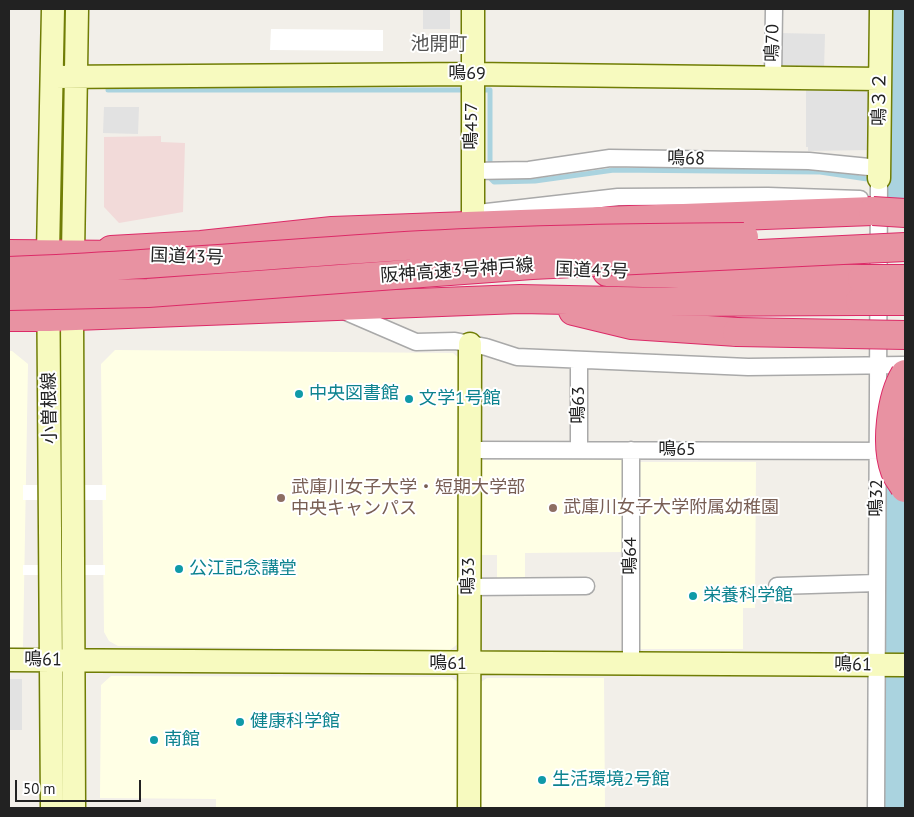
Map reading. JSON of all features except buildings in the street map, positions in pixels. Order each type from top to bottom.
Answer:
[{"type":"highway","points":[[60,252],[201,245],[332,231],[873,211],[905,213]]},
{"type":"highway","name":"阪神高速3号神戸線","points":[[9,271],[134,266],[423,245],[541,240],[905,237]]},
{"type":"highway","name":"阪神高速3号神戸線","points":[[9,296],[148,293],[532,265],[905,247]]},
{"type":"highway","name":"国道43号","points":[[9,254],[60,252],[601,272],[905,301]]},
{"type":"highway","points":[[601,272],[905,264]]},
{"type":"highway","name":"国道43号","points":[[9,316],[61,316],[520,299],[665,302],[763,311],[861,298],[905,279]]},
{"type":"highway","points":[[861,298],[905,316]]},
{"type":"highway","points":[[520,299],[631,325],[737,332],[905,335]]},
{"type":"highway","points":[[890,368],[891,442],[894,470],[905,488]]},
{"type":"street","name":"小曽根線","points":[[53,9],[53,77],[61,316],[75,661],[74,808]]},
{"type":"street","name":"小曽根線","points":[[60,252],[76,76],[77,9]]},
{"type":"street","name":"鳴457","points":[[472,9],[472,85],[483,171],[473,214]]},
{"type":"street","name":"鳴70","points":[[773,77],[774,9]]},
{"type":"street","name":"鳴３２","points":[[879,184],[881,9]]},
{"type":"street","name":"鳴69","points":[[53,77],[472,85],[773,77],[880,79]]},
{"type":"street","name":"鳴68","points":[[483,171],[529,170],[610,158],[809,161],[879,184]]},
{"type":"street","points":[[60,252],[312,223],[420,219],[618,197],[768,196],[879,184]]},
{"type":"street","name":"鳴32","points":[[876,808],[890,665],[877,583],[881,451],[890,368],[879,184]]},
{"type":"street","points":[[334,306],[416,342],[455,341],[517,357],[748,367],[890,368],[905,365]]},
{"type":"street","name":"小曽根線","points":[[52,808],[51,660],[61,316]]},
{"type":"street","name":"鳴33","points":[[469,808],[468,450],[470,344]]},
{"type":"street","name":"鳴63","points":[[579,360],[579,450]]},
{"type":"street","name":"鳴65","points":[[468,450],[905,451]]},
{"type":"street","name":"鳴64","points":[[631,450],[631,662]]},
{"type":"street","points":[[776,586],[877,583]]},
{"type":"street","points":[[469,587],[586,586]]},
{"type":"street","name":"鳴61","points":[[9,660],[469,664],[631,662],[890,665]]},
{"type":"shaded area","points":[[423,9],[450,9],[450,29],[423,29]]},
{"type":"shaded area","points":[[900,9],[905,9],[905,193],[899,174]]},
{"type":"shaded area","points":[[779,33],[825,34],[824,69],[779,67]]},
{"type":"shaded area","points":[[806,88],[865,88],[872,94],[871,150],[808,151],[808,147],[806,147]]},
{"type":"shaded area","points":[[104,107],[139,107],[138,134],[103,133]]},
{"type":"shaded area","points":[[161,136],[161,142],[185,143],[183,212],[119,223],[104,207],[104,137]]},
{"type":"shaded area","name":"武庫川女子大学・短期大学部 中央キャンパス","points":[[115,350],[453,353],[460,359],[459,643],[450,650],[118,646],[109,641],[104,632],[101,364]]},
{"type":"shaded area","points":[[9,351],[12,351],[28,364],[23,647],[9,647]]},
{"type":"shaded area","name":"武庫川女子大学附属幼稚園","points":[[621,459],[626,464],[624,552],[525,553],[525,581],[497,581],[497,555],[480,555],[480,460]]},
{"type":"shaded area","points":[[637,462],[756,462],[755,608],[743,608],[743,649],[636,649]]},
{"type":"shaded area","points":[[111,676],[451,677],[459,683],[460,808],[216,808],[216,799],[100,798],[101,685]]},
{"type":"shaded area","points":[[487,678],[604,678],[605,808],[477,808],[478,684]]},
{"type":"shaded area","points":[[9,679],[22,679],[22,730],[10,730]]},
{"type":"pier","points":[[271,29],[383,30],[383,51],[270,50]]},
{"type":"pier","points":[[23,485],[106,485],[106,500],[23,500]]},
{"type":"pier","points":[[23,565],[105,565],[105,575],[23,575]]},
{"type":"waterway","points":[[896,9],[896,190]]},
{"type":"waterway","points":[[108,90],[467,90]]},
{"type":"waterway","points":[[478,90],[490,90],[490,178],[494,182],[535,181],[614,170],[820,172],[874,180]]},
{"type":"waterway","points":[[882,182],[895,184]]},
{"type":"waterway","points":[[897,808],[899,486]]},
{"type":"place","name":"中央図書館","points":[[299,394]]},
{"type":"place","name":"文学1号館","points":[[409,399]]},
{"type":"place","name":"武庫川女子大学・短期大学部 中央キャンパス","points":[[281,498]]},
{"type":"place","name":"武庫川女子大学附属幼稚園","points":[[553,508]]},
{"type":"place","name":"公江記念講堂","points":[[179,569]]},
{"type":"place","name":"栄養科学館","points":[[693,596]]},
{"type":"place","name":"健康科学館","points":[[240,722]]},
{"type":"place","name":"南館","points":[[154,740]]},
{"type":"place","name":"生活環境2号館","points":[[542,780]]},
{"type":"district","name":"池開町","points":[[439,45]]}]
